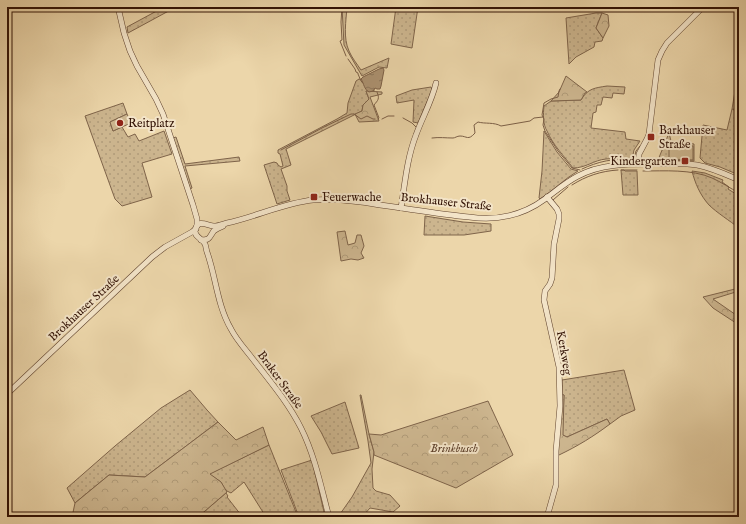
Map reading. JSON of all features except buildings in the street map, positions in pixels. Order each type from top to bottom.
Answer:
[{"type":"street","points":[[118,7],[130,51],[162,110],[197,219],[196,234],[200,239],[207,240],[211,236],[212,230],[201,220],[193,205]]},
{"type":"street","points":[[638,164],[639,154],[648,139],[649,134],[658,60],[667,43],[702,7]]},
{"type":"street","points":[[401,208],[411,152],[436,83]]},
{"type":"street","name":"Brokhauser Straße","points":[[211,236],[215,230],[234,222],[288,205],[316,200],[347,200],[469,218],[494,218],[517,214],[532,207],[568,182],[587,171],[612,165],[696,165],[717,170],[739,180]]},
{"type":"street","name":"Kerkweg","points":[[547,517],[556,485],[556,451],[560,406],[559,367],[544,300],[545,291],[551,283],[552,278],[554,244],[560,216],[557,209],[548,197]]},
{"type":"street","name":"Brokhauser Straße","points":[[207,224],[214,226],[234,222]]},
{"type":"street","points":[[196,228],[202,223],[207,224]]},
{"type":"street","name":"Brokhauser Straße","points":[[7,394],[152,257],[196,228]]},
{"type":"street","name":"Braker Straße","points":[[211,236],[208,242],[210,259],[219,298],[225,316],[231,329],[286,403],[297,422],[314,463],[329,517]]},
{"type":"street","name":"Brokhauser Straße","points":[[178,240],[192,237],[200,239]]},
{"type":"street","name":"Braker Straße","points":[[200,239],[204,243],[210,259]]},
{"type":"green space","points":[[164,7],[176,7],[128,33],[127,27]]},
{"type":"green space","points":[[342,7],[347,7],[345,29],[347,46],[361,70],[389,58],[387,68],[379,67],[362,76],[344,45]]},
{"type":"green space","points":[[396,7],[418,7],[412,48],[391,44]]},
{"type":"green space","points":[[602,13],[596,28],[603,38],[602,41],[595,42],[594,47],[576,57],[569,64],[566,18]]},
{"type":"green space","points":[[602,13],[608,15],[609,26],[603,38],[596,28]]},
{"type":"green space","points":[[737,50],[739,50],[739,110],[732,109],[736,85]]},
{"type":"green space","points":[[566,76],[587,92],[581,100],[551,101],[559,92]]},
{"type":"green space","points":[[359,79],[364,80],[374,87],[374,91],[366,91],[369,99],[363,105],[362,111],[286,149],[291,165],[281,169],[290,200],[277,204],[264,165],[274,162],[281,167],[283,166],[278,150],[347,113],[348,103],[356,81]]},
{"type":"green space","points":[[607,86],[625,87],[624,94],[613,93],[612,98],[603,97],[601,105],[597,105],[596,112],[593,113],[591,128],[625,132],[626,139],[640,141],[634,150],[632,159],[606,159],[582,167],[573,168],[549,136],[545,126],[543,112],[544,106],[551,101],[581,100],[589,91],[595,88]]},
{"type":"green space","points":[[431,87],[432,90],[418,123],[413,122],[414,100],[397,103],[396,96],[412,90]]},
{"type":"green space","points":[[366,91],[382,92],[382,94],[370,97],[379,121],[359,122],[355,114],[362,111],[363,105],[369,99]]},
{"type":"green space","points":[[123,103],[127,114],[110,122],[113,131],[122,127],[128,137],[135,134],[139,141],[164,131],[172,154],[142,163],[152,197],[122,206],[115,199],[85,116]]},
{"type":"green space","points":[[732,109],[739,109],[739,175],[720,167],[705,163],[700,158],[703,125],[727,130]]},
{"type":"green space","name":"Reitplatz","points":[[127,114],[131,123],[113,131],[110,122]]},
{"type":"green space","points":[[544,131],[557,152],[571,169],[578,171],[540,199],[539,198]]},
{"type":"green space","points":[[669,133],[671,141],[694,144],[694,161],[658,160]]},
{"type":"green space","points":[[176,137],[185,164],[239,157],[240,161],[185,166],[192,188],[190,189],[173,138]]},
{"type":"green space","points":[[669,145],[693,146],[693,160],[669,159]]},
{"type":"green space","points":[[621,170],[637,171],[638,195],[623,195]]},
{"type":"green space","points":[[692,171],[705,173],[723,180],[722,182],[729,187],[728,189],[739,196],[739,228],[709,205],[698,189]]},
{"type":"green space","points":[[425,216],[463,222],[491,224],[491,231],[464,235],[424,235]]},
{"type":"green space","points":[[345,231],[348,245],[355,243],[357,235],[361,235],[364,246],[361,253],[364,258],[358,260],[351,259],[341,261],[337,232]]},
{"type":"green space","points":[[739,288],[739,291],[713,299],[739,317],[739,325],[713,308],[703,297]]},
{"type":"green space","points":[[624,370],[635,410],[621,416],[610,424],[607,419],[567,437],[562,435],[564,395],[562,395],[562,380]]},
{"type":"green space","points":[[190,390],[218,422],[145,477],[109,475],[75,503],[67,488],[161,408]]},
{"type":"green space","points":[[559,394],[564,395],[563,435],[567,437],[607,419],[610,424],[592,437],[557,455]]},
{"type":"green space","points":[[360,395],[374,452],[372,469],[373,488],[376,491],[390,495],[400,506],[393,512],[370,508],[362,517],[338,517],[352,497],[371,463]]},
{"type":"green space","name":"Brinkbusch","points":[[488,401],[513,455],[456,488],[374,455],[369,434],[381,435]]},
{"type":"green space","points":[[345,402],[359,448],[332,454],[311,416]]},
{"type":"green space","points":[[218,422],[236,440],[263,427],[269,445],[210,474],[221,482],[227,492],[198,517],[72,517],[75,503],[109,475],[145,477]]},
{"type":"green space","points":[[269,445],[298,517],[266,517],[244,482],[231,493],[225,490],[221,482],[209,474]]},
{"type":"green space","points":[[312,460],[324,512],[310,517],[299,517],[281,470]]},
{"type":"green space","points":[[226,493],[228,496],[227,497],[241,515],[239,517],[198,517]]},
{"type":"water","points":[[383,68],[384,70],[380,89],[375,88],[373,91],[367,91],[361,79]]},
{"type":"waterway","points":[[342,7],[342,40],[340,41],[346,56]]},
{"type":"waterway","points":[[348,59],[363,83]]},
{"type":"waterway","points":[[560,89],[558,97],[544,103],[542,115],[544,119],[543,125],[545,131],[558,151],[572,168],[580,170]]},
{"type":"waterway","points":[[377,92],[378,99],[374,105],[379,118],[378,119]]},
{"type":"waterway","points":[[281,150],[351,114],[354,114],[361,119],[367,116],[375,119]]},
{"type":"waterway","points":[[382,119],[388,116],[394,116]]},
{"type":"waterway","points":[[432,138],[453,138],[460,136],[469,137],[475,133],[474,125],[478,122],[501,126],[543,117]]},
{"type":"waterway","points":[[403,118],[416,127]]},
{"type":"waterway","points":[[582,169],[606,161],[632,161],[640,146]]},
{"type":"waterway","points":[[572,185],[594,174],[618,170]]},
{"type":"waterway","points":[[621,170],[637,170]]},
{"type":"waterway","points":[[643,171],[678,171],[696,173],[712,178],[739,193]]},
{"type":"waterway","points":[[553,200],[568,187]]},
{"type":"place","name":"Reitplatz","points":[[120,123]]},
{"type":"place","name":"Barkhauser Straße","points":[[651,137]]},
{"type":"place","name":"Kindergarten","points":[[685,161]]},
{"type":"place","name":"Feuerwache","points":[[314,197]]}]
